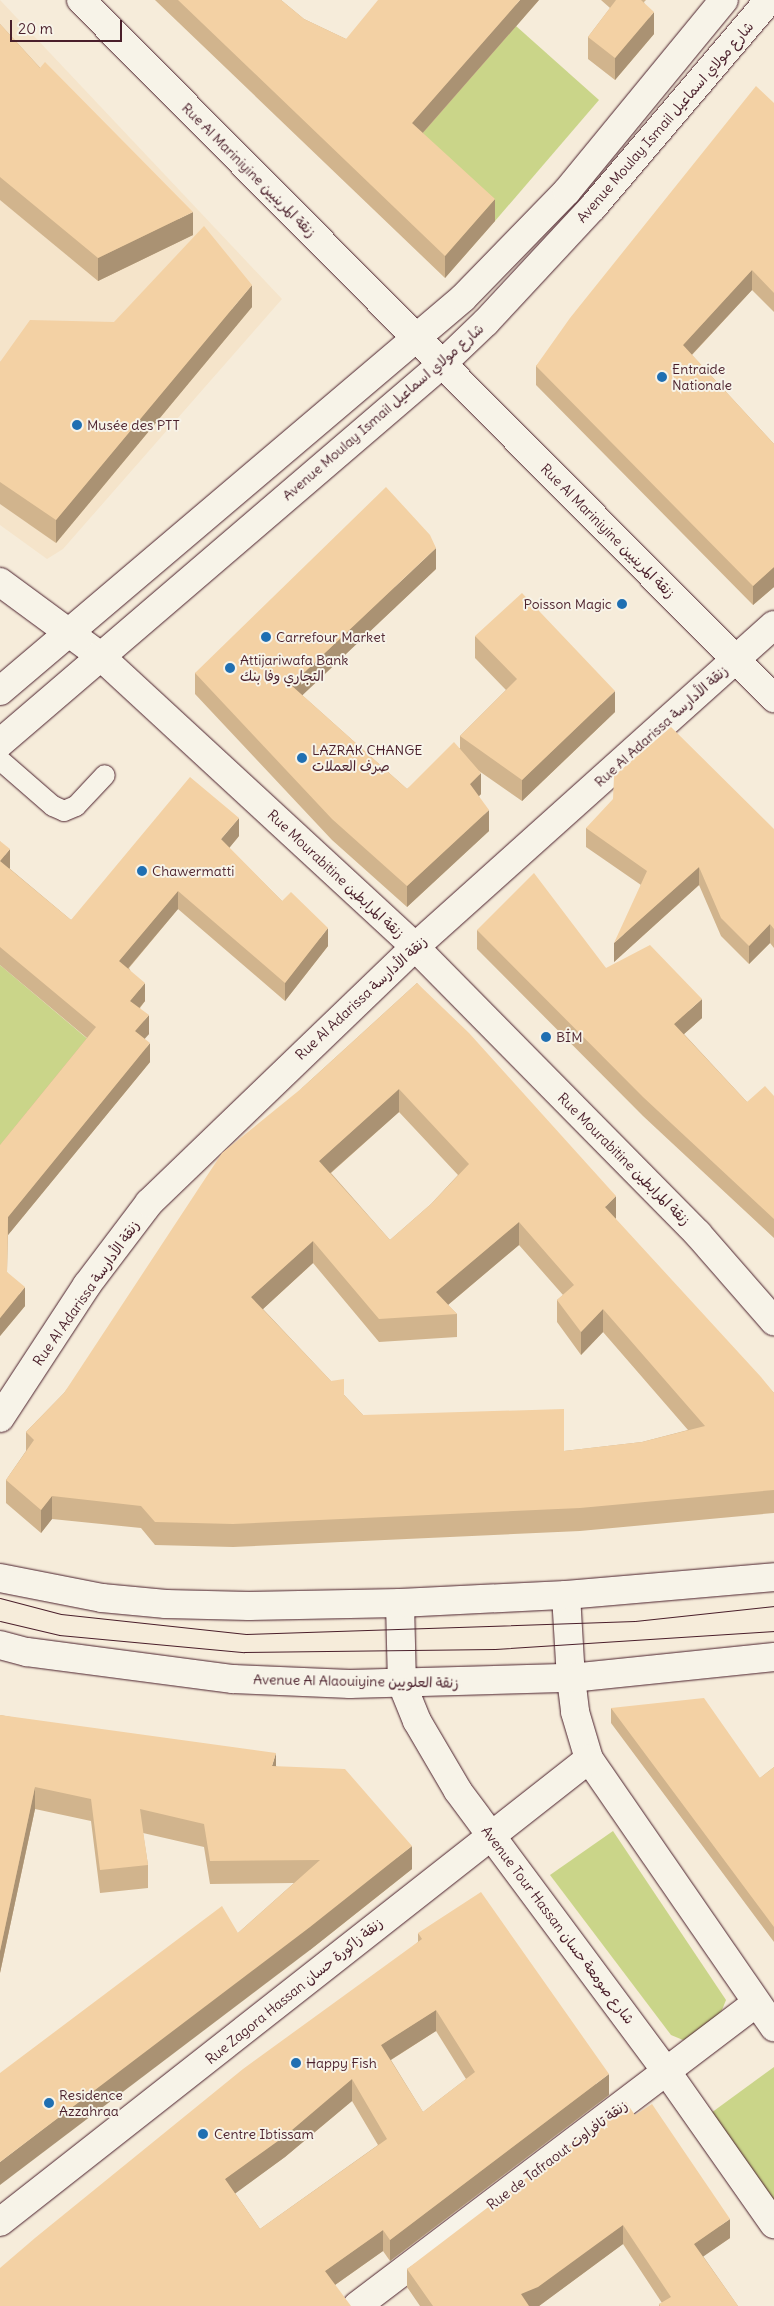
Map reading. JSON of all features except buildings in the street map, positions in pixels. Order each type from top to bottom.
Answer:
[{"type":"street","name":"Rue Al Mariniyine زنقة المرينيين","points":[[81,0],[441,365],[774,698]]},
{"type":"street","points":[[0,692],[69,631],[417,340],[498,264],[567,191],[724,0]]},
{"type":"street","name":"Avenue Moulay Ismail شارع مولاي اسماعيل","points":[[0,743],[99,655],[441,365],[593,207],[769,0]]},
{"type":"street","name":"Rue Mourabitine زنقة المرابطين","points":[[0,582],[69,631],[99,655],[415,947],[698,1234],[774,1321]]},
{"type":"street","name":"Rue Al Adarissa زنقة الأدارسة","points":[[0,1418],[88,1285],[149,1203],[415,947],[774,625]]},
{"type":"street","points":[[0,1578],[102,1598],[166,1604],[400,1603],[566,1594],[774,1577]]},
{"type":"street","points":[[566,1594],[571,1678],[576,1712],[588,1759],[774,2027]]},
{"type":"street","name":"Avenue Tour Hassan شارع صومعة حسان","points":[[400,1603],[402,1684],[418,1721],[458,1790],[666,2072],[774,2224]]},
{"type":"street","name":"Avenue Al Alaouiyine زنقة العلويين","points":[[0,1645],[26,1652],[233,1680],[402,1684],[571,1678],[774,1657]]},
{"type":"street","name":"Rue Zagora Hassan زنقة زاكورة حسان","points":[[0,2222],[59,2179],[491,1834],[588,1759]]},
{"type":"street","name":"Rue de Tafraout زنقة تافراوت","points":[[369,2303],[756,2003]]},
{"type":"lane","points":[[0,760],[53,806],[64,811],[76,806],[105,775]]},
{"type":"shaded area","points":[[0,0],[282,299],[63,549],[47,559],[0,525]]},
{"type":"green space","points":[[516,26],[599,100],[495,221],[412,145]]},
{"type":"green space","points":[[0,965],[96,1046],[0,1164]]},
{"type":"green space","points":[[613,1831],[726,2000],[722,2010],[708,2027],[683,2040],[671,2035],[550,1875]]},
{"type":"green space","points":[[774,2067],[774,2200],[711,2113]]},
{"type":"tram line","points":[[0,1598],[61,1614],[246,1634],[635,1621],[774,1606]]},
{"type":"tram line","points":[[0,1621],[59,1635],[244,1652],[495,1649],[774,1631]]},
{"type":"place","name":"Entraide Nationale","points":[[662,377]]},
{"type":"place","name":"Musée des PTT","points":[[77,425]]},
{"type":"place","name":"Poisson Magic","points":[[622,604]]},
{"type":"place","name":"Carrefour Market","points":[[266,637]]},
{"type":"place","name":"Attijariwafa Bank التجاري وفا بنك","points":[[230,668]]},
{"type":"place","name":"LAZRAK CHANGE صرف العملات","points":[[302,758]]},
{"type":"place","name":"Chawermatti","points":[[142,871]]},
{"type":"place","name":"BİM","points":[[546,1037]]},
{"type":"place","name":"Happy Fish","points":[[296,2063]]},
{"type":"place","name":"Residence Azzahraa","points":[[49,2103]]},
{"type":"place","name":"Centre Ibtissam","points":[[203,2134]]}]
